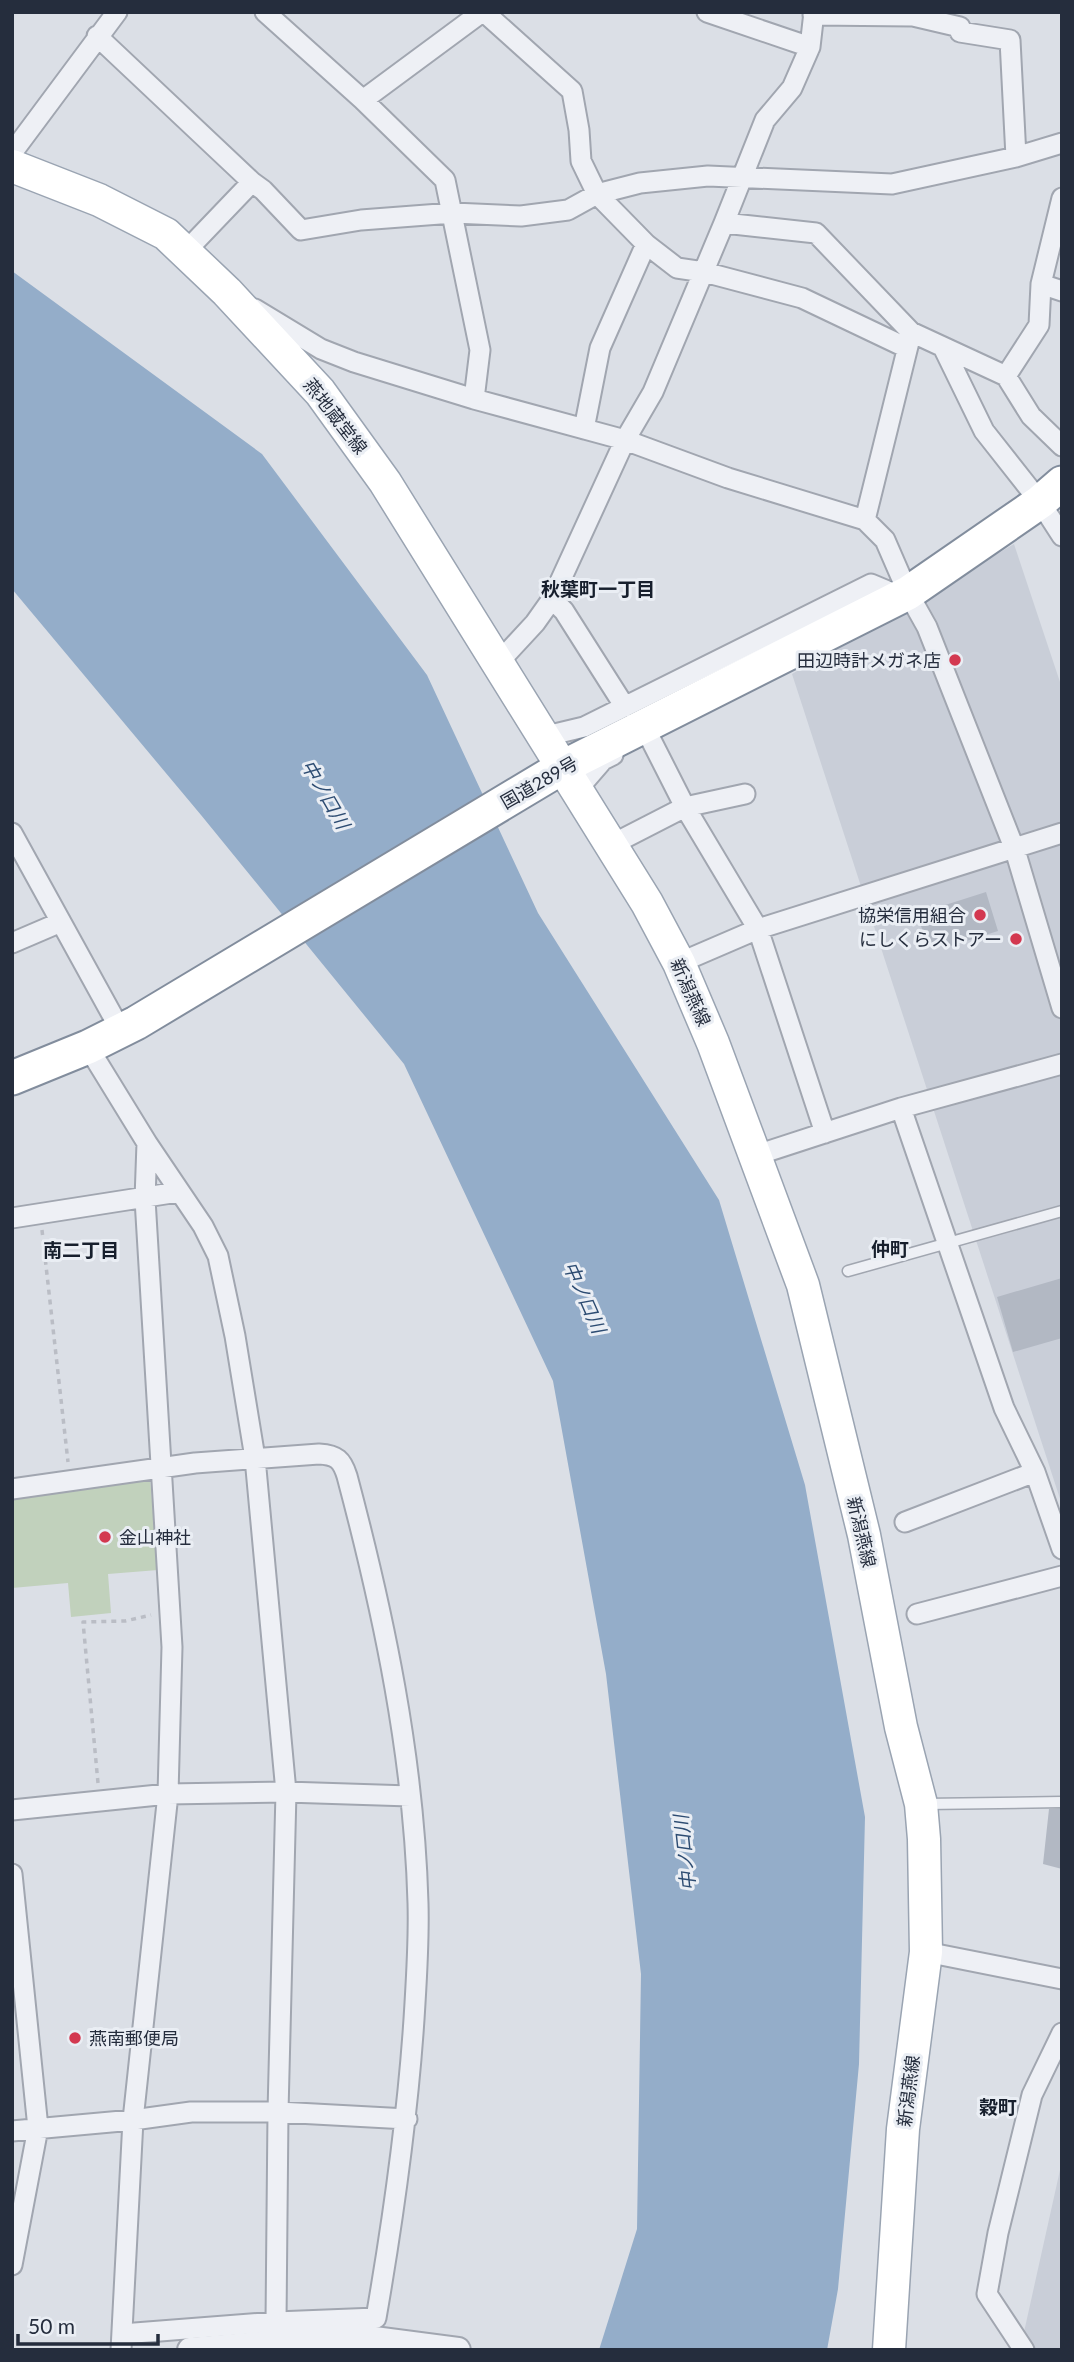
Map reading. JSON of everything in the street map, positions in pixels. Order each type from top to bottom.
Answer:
[{"type":"highway","name":"国道289号","points":[[12,1078],[129,1027],[558,780],[905,595],[1051,493]]},
{"type":"main road","name":"燕地蔵堂線","points":[[12,166],[100,200],[166,234],[228,292],[320,392],[386,482],[498,663],[542,737],[558,780]]},
{"type":"main road","name":"新潟燕線","points":[[558,780],[611,845],[647,903],[679,963],[757,1155],[803,1285],[864,1535],[901,1727],[921,1804],[925,1839],[926,1952],[903,2129],[889,2350]]},
{"type":"street","points":[[12,153],[117,12]]},
{"type":"street","points":[[363,100],[483,12],[572,92],[581,161],[597,194],[646,244],[677,268],[704,272],[802,298],[909,340],[943,347],[1006,376],[1031,416],[1062,446]]},
{"type":"street","points":[[707,12],[810,47]]},
{"type":"street","points":[[498,663],[536,623],[552,599],[625,440],[653,392],[765,120],[792,88],[810,47],[814,14],[962,20],[960,32],[1010,40],[1016,157]]},
{"type":"street","points":[[275,16],[445,180],[480,350],[474,399]]},
{"type":"street","points":[[97,36],[252,183],[263,190],[301,230],[361,220],[453,213],[521,216],[568,210],[597,194],[639,183],[708,176],[892,184],[1016,157],[1062,143]]},
{"type":"street","points":[[185,252],[252,183]]},
{"type":"street","points":[[1006,376],[1039,325],[1041,284],[1062,198]]},
{"type":"street","points":[[724,223],[816,233],[909,340]]},
{"type":"street","points":[[584,429],[600,348],[646,244]]},
{"type":"street","points":[[1041,284],[1062,291]]},
{"type":"street","points":[[228,292],[321,349],[474,399],[625,440],[728,478],[865,520],[885,540],[905,595],[927,627],[1015,850],[1062,1008]]},
{"type":"street","points":[[865,520],[909,340]]},
{"type":"street","points":[[943,347],[984,432],[1051,493],[1062,536]]},
{"type":"street","points":[[542,737],[584,727],[871,584],[905,595]]},
{"type":"street","points":[[558,780],[603,760],[886,617],[905,595]]},
{"type":"street","points":[[552,599],[564,611],[625,707]]},
{"type":"street","points":[[649,736],[685,807],[758,929],[825,1133]]},
{"type":"street","points":[[611,845],[685,807],[745,794]]},
{"type":"street","points":[[12,833],[20,868],[61,922],[129,1027]]},
{"type":"street","points":[[679,963],[758,929],[1062,833]]},
{"type":"street","points":[[12,943],[61,922]]},
{"type":"street","points":[[88,1047],[178,1192],[207,1233],[218,1256],[225,1279],[244,1384],[254,1458],[286,1792],[276,2322]]},
{"type":"street","points":[[757,1155],[901,1108],[1062,1064]]},
{"type":"street","points":[[901,1108],[1004,1408],[1035,1472],[1062,1549]]},
{"type":"street","points":[[12,1489],[162,1467],[254,1458],[330,1454],[343,1463],[377,1593],[410,1796],[418,1905],[414,2024],[407,2119],[376,2318],[276,2322],[121,2342],[133,2120],[168,1794],[172,1647],[162,1467],[145,1199],[147,1143]]},
{"type":"street","points":[[12,1218],[178,1192]]},
{"type":"street","points":[[905,1522],[1035,1472]]},
{"type":"street","points":[[917,1614],[1062,1576]]},
{"type":"street","points":[[12,1810],[168,1794],[286,1792],[410,1796]]},
{"type":"street","points":[[12,1874],[38,2128],[12,2265]]},
{"type":"street","points":[[926,1952],[1062,1979]]},
{"type":"street","points":[[1024,2350],[987,2294],[998,2233],[1032,2095],[1062,2033]]},
{"type":"street","points":[[12,2131],[191,2112],[278,2112],[407,2119]]},
{"type":"street","points":[[190,2350],[351,2336],[457,2350]]},
{"type":"lane","points":[[848,1271],[1062,1212]]},
{"type":"lane","points":[[921,1804],[1062,1802]]},
{"type":"path","points":[[40,1214],[71,1482]]},
{"type":"path","points":[[99,1801],[83,1622],[125,1621],[170,1610]]},
{"type":"shaded area","points":[[1014,544],[1062,688],[1062,1505],[792,674]]},
{"type":"shaded area","points":[[1062,2161],[1062,2350],[1020,2350]]},
{"type":"green space","points":[[150,1478],[158,1570],[108,1574],[111,1613],[71,1617],[68,1583],[12,1588],[12,1494]]},
{"type":"water","name":"中ノ口川","points":[[12,271],[262,454],[427,675],[538,913],[719,1200],[805,1485],[865,1817],[859,2064],[838,2289],[827,2350],[599,2350],[637,2229],[641,1974],[606,1674],[553,1381],[404,1064],[12,589]]},
{"type":"building","points":[[986,892],[998,931],[944,948],[941,940],[927,944],[917,914]]},
{"type":"building","points":[[1062,1278],[1062,1338],[1013,1352],[997,1297]]},
{"type":"building","points":[[1062,1808],[1062,1869],[1043,1864],[1049,1809]]},
{"type":"place","name":"田辺時計メガネ店","points":[[955,660]]},
{"type":"place","name":"協栄信用組合","points":[[980,915]]},
{"type":"place","name":"にしくらストアー","points":[[1016,939]]},
{"type":"place","name":"金山神社","points":[[105,1537]]},
{"type":"place","name":"燕南郵便局","points":[[75,2038]]},
{"type":"district","name":"秋葉町一丁目","points":[[598,588]]},
{"type":"district","name":"仲町","points":[[890,1248]]},
{"type":"district","name":"南二丁目","points":[[81,1249]]},
{"type":"district","name":"穀町","points":[[998,2106]]}]
